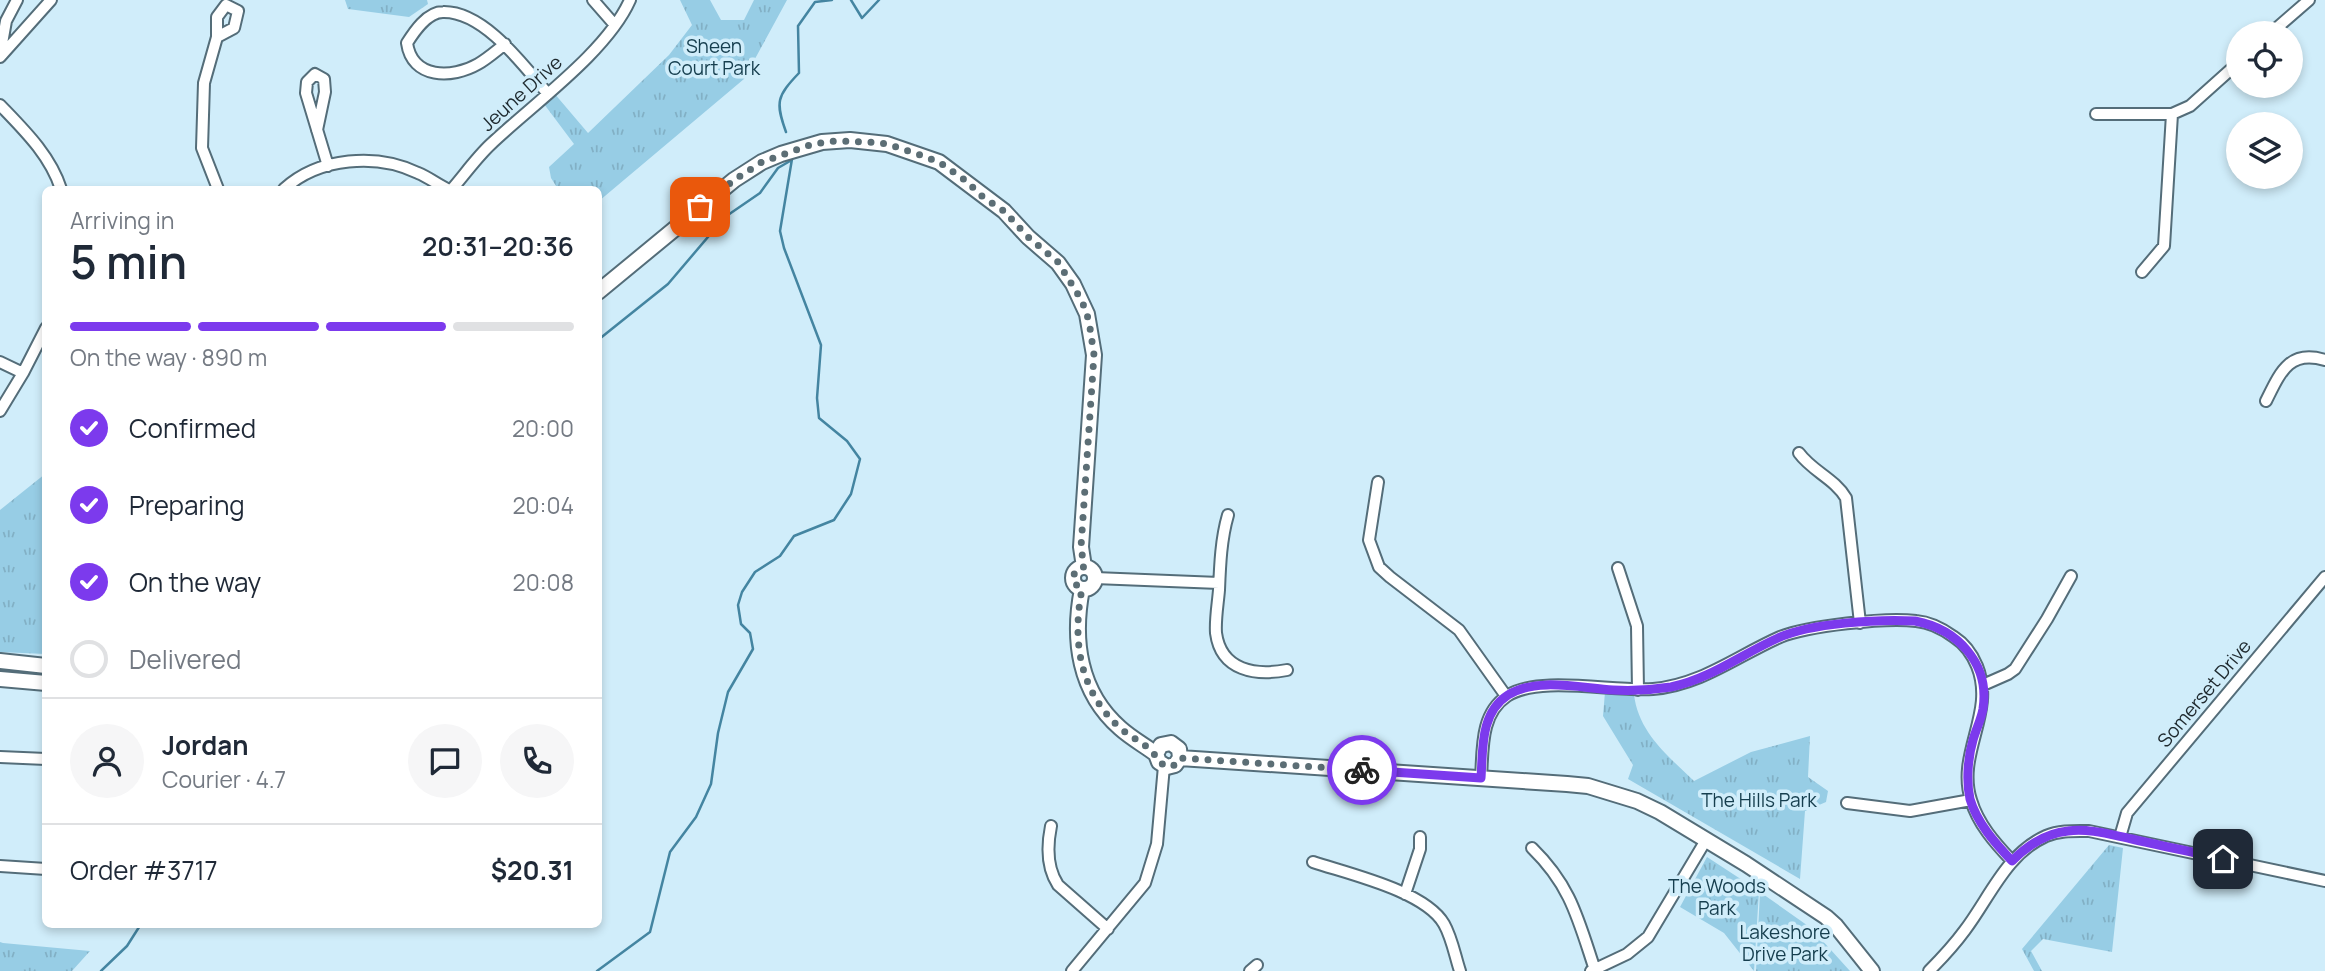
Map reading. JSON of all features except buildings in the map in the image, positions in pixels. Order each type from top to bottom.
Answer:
[{"type":"street","points":[[0,56],[6,21],[17,0]]},
{"type":"street","points":[[0,56],[51,0]]},
{"type":"street","points":[[593,0],[614,24]]},
{"type":"street","name":"Jeune Drive","points":[[452,186],[489,146],[598,46],[630,0]]},
{"type":"street","points":[[2285,21],[2309,0]]},
{"type":"street","points":[[505,44],[477,65],[453,74],[424,71],[409,57],[407,43],[416,29],[433,15],[443,12],[463,17],[493,33],[505,44],[548,94]]},
{"type":"street","points":[[217,37],[204,83],[202,148],[217,186]]},
{"type":"street","points":[[2096,114],[2172,114],[2190,106],[2226,74]]},
{"type":"street","points":[[0,105],[47,158],[60,186]]},
{"type":"street","points":[[0,114],[14,121]]},
{"type":"street","points":[[2142,272],[2164,246],[2172,114]]},
{"type":"street","points":[[317,130],[328,166]]},
{"type":"street","points":[[602,289],[720,190],[748,170],[781,153],[822,142],[850,140],[887,144],[939,162],[1004,211],[1028,237],[1058,262],[1073,284],[1087,314],[1094,355],[1081,547],[1084,567]]},
{"type":"street","points":[[288,186],[306,173],[328,166],[368,160],[395,164],[418,172],[444,186]]},
{"type":"street","points":[[0,411],[42,336]]},
{"type":"street","points":[[2266,401],[2276,380],[2290,361],[2309,355],[2325,360]]},
{"type":"street","points":[[0,362],[23,373]]},
{"type":"street","points":[[1799,453],[1811,468],[1838,486],[1846,498],[1860,623]]},
{"type":"street","points":[[1378,482],[1369,540],[1379,567],[1459,630],[1506,696]]},
{"type":"street","points":[[1228,515],[1224,530],[1216,633],[1225,655],[1234,665],[1257,673],[1287,670]]},
{"type":"street","points":[[1082,589],[1074,583],[1073,576],[1078,568],[1091,569],[1095,578]]},
{"type":"street","points":[[1618,568],[1637,626],[1638,690]]},
{"type":"street","points":[[1983,685],[2015,668],[2071,576]]},
{"type":"street","name":"Somerset Drive","points":[[2120,837],[2127,813],[2325,577]]},
{"type":"street","points":[[1095,578],[1219,583]]},
{"type":"street","points":[[1082,589],[1089,587],[1095,578]]},
{"type":"street","points":[[1082,589],[1078,608],[1077,649],[1090,690],[1121,729],[1160,760],[1172,766],[1180,758],[1567,783],[1608,792],[1660,812],[1819,912],[1836,926],[1872,971]]},
{"type":"street","points":[[1481,778],[1486,724],[1494,708],[1506,696],[1535,685],[1638,690],[1673,686],[1700,678],[1791,633],[1860,623],[1915,621],[1939,628],[1960,641],[1970,652],[1983,685],[1982,710],[1970,750],[1971,800],[1983,827],[2012,861]]},
{"type":"street","points":[[0,661],[42,666]]},
{"type":"street","points":[[0,678],[42,683]]},
{"type":"street","points":[[1075,970],[1146,883],[1157,844],[1161,745],[1171,743],[1179,749],[1180,758]]},
{"type":"street","points":[[0,757],[42,759]]},
{"type":"street","points":[[1847,803],[1910,811],[1971,800]]},
{"type":"street","points":[[1051,826],[1048,842],[1053,877],[1058,885],[1108,929]]},
{"type":"street","points":[[1929,971],[1966,929],[2012,861],[2048,835],[2090,831],[2325,881]]},
{"type":"street","points":[[1405,894],[1420,849],[1420,837]]},
{"type":"street","points":[[1532,848],[1547,863],[1572,899],[1593,970],[1627,954],[1648,937],[1706,840]]},
{"type":"street","points":[[1313,862],[1405,894],[1433,909],[1445,925],[1460,971]]},
{"type":"street","points":[[0,866],[42,869]]},
{"type":"green space","points":[[345,0],[427,0],[428,4],[409,17],[348,9]]},
{"type":"green space","name":"Sheen Court Park","points":[[680,0],[710,0],[721,20],[744,20],[754,0],[787,0],[744,79],[602,198],[602,186],[556,186],[549,167],[574,144],[544,104],[554,93],[588,133],[669,55],[692,25]]},
{"type":"green space","points":[[42,476],[42,654],[0,652],[0,510]]},
{"type":"green space","name":"The Hills Park","points":[[1605,692],[1634,694],[1641,720],[1648,732],[1694,781],[1751,752],[1810,736],[1808,777],[1828,791],[1826,802],[1805,811],[1800,879],[1628,779],[1633,765],[1603,716]]},
{"type":"green space","points":[[2109,845],[2123,848],[2112,952],[2043,939],[2031,951],[2042,971],[2034,971],[2022,949]]},
{"type":"green space","name":"The Woods Park","points":[[1707,857],[1759,891],[1754,971],[1724,933],[1680,907]]},
{"type":"green space","name":"Lakeshore Drive Park","points":[[1760,892],[1811,928],[1850,971],[1756,971]]},
{"type":"green space","points":[[0,942],[90,951],[72,971],[0,971]]},
{"type":"waterway","points":[[786,132],[779,106],[782,94],[799,73],[798,26],[815,2],[832,0]]},
{"type":"waterway","points":[[851,0],[862,18],[879,0]]},
{"type":"waterway","points":[[597,971],[650,932],[670,852],[696,817],[711,784],[718,733],[728,692],[753,649],[750,633],[741,624],[738,605],[742,592],[755,572],[780,556],[794,536],[834,520],[851,494],[860,459],[847,441],[819,418],[817,398],[821,345],[780,231],[792,159]]},
{"type":"waterway","points":[[602,337],[668,284],[725,217],[760,193],[778,168],[790,161]]},
{"type":"waterway","points":[[101,971],[127,946],[138,928]]},
{"type":"way so far","points":[[700,207],[748,170],[769,158],[813,144],[850,140],[887,144],[939,162],[1004,211],[1028,237],[1058,262],[1082,301],[1091,330],[1094,355],[1081,547],[1084,567],[1073,573],[1074,583],[1082,589],[1078,608],[1077,649],[1090,690],[1111,719],[1156,754],[1161,765],[1167,767],[1175,765],[1180,758],[1362,770]]},
{"type":"route","points":[[1362,770],[1481,778],[1484,731],[1489,716],[1506,696],[1524,688],[1545,685],[1616,690],[1657,689],[1700,678],[1791,633],[1828,626],[1915,621],[1929,624],[1953,636],[1965,646],[1975,661],[1984,694],[1979,724],[1970,750],[1971,800],[1983,827],[2012,861],[2048,835],[2068,831],[2090,831],[2223,859]]}]
